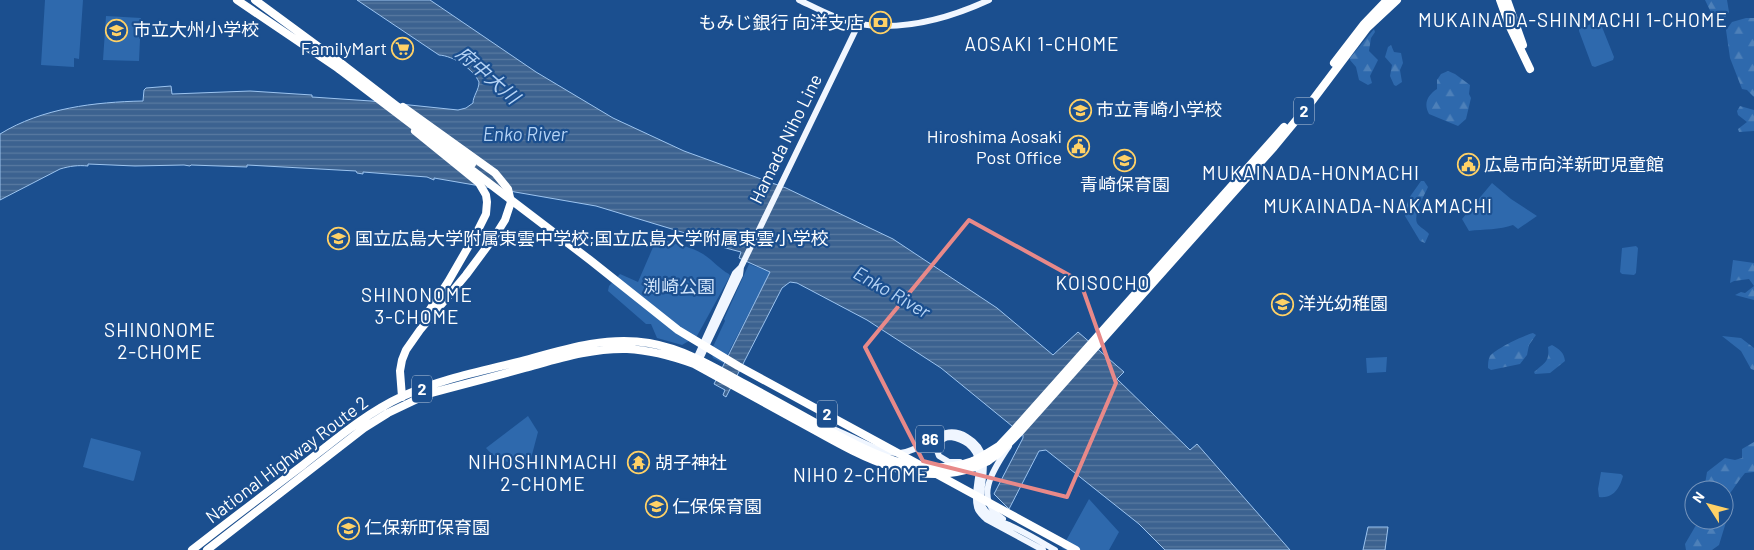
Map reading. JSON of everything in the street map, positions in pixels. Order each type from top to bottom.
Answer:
[{"type":"highway","points":[[237,0],[341,66]]},
{"type":"highway","name":"2","points":[[245,0],[341,66]]},
{"type":"highway","name":"2","points":[[255,0],[363,82],[665,320],[717,355],[1076,550]]},
{"type":"highway","points":[[263,0],[341,66]]},
{"type":"highway","name":"National Highway Route 2","points":[[1008,443],[1207,218],[1287,132],[1367,28],[1377,17],[1393,9],[1398,0]]},
{"type":"highway","points":[[1504,0],[1529,62],[1530,69]]},
{"type":"highway","name":"National Highway Route 2","points":[[207,550],[356,434],[404,400],[427,387],[568,348],[601,342],[649,343],[696,360],[872,460],[909,472],[944,474],[961,471],[971,464],[987,458],[1008,443],[1029,422],[1283,129],[1364,24],[1385,2]]},
{"type":"highway","points":[[363,82],[490,169],[505,183],[510,196],[509,209],[502,226],[466,275],[402,355]]},
{"type":"highway","points":[[363,82],[431,145],[473,178],[483,188],[487,202],[486,214],[478,230],[448,282],[410,337],[402,355],[396,378],[404,400]]},
{"type":"highway","name":"National Highway Route 2","points":[[192,550],[368,415],[404,400]]},
{"type":"main road","points":[[799,0],[827,14],[859,24],[899,25],[950,15],[989,0]]},
{"type":"main road","name":"Hamada Niho Line","points":[[696,360],[736,273],[741,267],[859,24]]},
{"type":"main road","name":"86","points":[[819,429],[837,430],[882,450],[897,453],[911,450],[932,437],[943,433],[952,432],[965,436],[976,445],[983,458],[982,500],[984,509],[994,518],[1055,550]]},
{"type":"main road","name":"86","points":[[971,464],[949,462],[942,459],[936,451],[938,442],[943,438],[954,438],[972,447],[979,463],[976,501],[981,514],[986,519],[1043,550]]},
{"type":"main road","points":[[1008,443],[991,478],[987,498],[992,510],[1012,526]]},
{"type":"highlighted area","points":[[969,220],[1080,281],[1116,383],[1067,497],[923,461],[865,347]]},
{"type":"green space","points":[[45,0],[83,0],[79,59],[74,58],[74,67],[41,65]]},
{"type":"green space","points":[[1705,0],[1727,0],[1729,12],[1718,27]]},
{"type":"green space","points":[[106,16],[141,18],[139,61],[103,60]]},
{"type":"green space","points":[[1754,18],[1754,97],[1747,90],[1742,89],[1730,58],[1726,30],[1732,22]]},
{"type":"green space","points":[[1598,21],[1614,57],[1613,60],[1595,67],[1592,66],[1579,29]]},
{"type":"green space","points":[[1374,29],[1375,32],[1371,38],[1369,51],[1378,60],[1370,76],[1372,83],[1368,85],[1359,80],[1356,67],[1350,58]]},
{"type":"green space","points":[[1391,45],[1394,52],[1401,53],[1403,63],[1400,70],[1402,82],[1396,86],[1390,76],[1392,65],[1385,57],[1388,47]]},
{"type":"green space","points":[[1448,71],[1470,85],[1469,94],[1471,98],[1466,119],[1458,126],[1429,114],[1426,106],[1429,97],[1437,89],[1437,80],[1441,74]]},
{"type":"green space","points":[[1740,106],[1754,110],[1754,131],[1739,132],[1738,129],[1747,122],[1738,115],[1737,111]]},
{"type":"green space","points":[[1421,181],[1424,181],[1428,187],[1416,219],[1417,223],[1429,234],[1425,243],[1420,241],[1405,216],[1409,198]]},
{"type":"green space","points":[[1492,183],[1511,199],[1537,216],[1518,229],[1513,225],[1497,229],[1469,231],[1462,219]]},
{"type":"green space","name":"渕崎公園","points":[[657,238],[698,251],[707,256],[730,276],[697,336],[682,345],[657,338],[651,324],[646,324],[608,291],[609,286],[620,274],[638,282]]},
{"type":"green space","points":[[1636,246],[1638,248],[1636,273],[1634,275],[1622,274],[1620,272],[1622,248]]},
{"type":"green space","points":[[1733,260],[1754,263],[1754,286],[1749,279],[1730,283]]},
{"type":"green space","points":[[749,264],[770,272],[723,363],[713,358],[711,351]]},
{"type":"green space","points":[[1754,286],[1754,300],[1735,295],[1741,292],[1745,293]]},
{"type":"green space","points":[[1533,333],[1536,335],[1529,345],[1527,355],[1520,364],[1491,370],[1488,368],[1490,356],[1498,349]]},
{"type":"green space","points":[[1722,336],[1741,338],[1754,348],[1754,370],[1751,369],[1741,351]]},
{"type":"green space","points":[[1552,345],[1561,351],[1565,361],[1550,373],[1535,374],[1534,372],[1547,359],[1548,347]]},
{"type":"green space","points":[[1387,357],[1386,372],[1367,373],[1366,358]]},
{"type":"green space","points":[[528,416],[538,432],[529,466],[525,467],[504,460],[486,448]]},
{"type":"green space","points":[[91,438],[140,451],[133,481],[83,467]]},
{"type":"green space","points":[[1754,442],[1754,472],[1745,473],[1734,488],[1734,480],[1706,480],[1707,472],[1725,458],[1735,460],[1742,458],[1742,449]]},
{"type":"green space","points":[[1601,472],[1621,474],[1623,476],[1615,492],[1604,497],[1599,497],[1598,489]]},
{"type":"green space","points":[[1089,499],[1119,532],[1109,550],[1066,550],[1062,548]]},
{"type":"green space","points":[[1693,530],[1724,530],[1719,545],[1712,550],[1686,550],[1685,544]]},
{"type":"water","name":"Enko River","points":[[357,0],[430,0],[536,72],[613,118],[684,151],[786,188],[893,239],[997,308],[1053,355],[1078,332],[1124,372],[1117,379],[1190,450],[1197,444],[1290,550],[1165,550],[1139,524],[1046,450],[1039,451],[1009,509],[994,494],[1023,435],[941,368],[867,320],[797,283],[790,282],[782,288],[726,397],[723,395],[725,390],[714,384],[770,272],[739,258],[741,252],[722,247],[718,243],[596,206],[434,178],[434,180],[427,177],[247,165],[247,167],[88,164],[88,166],[60,169],[0,200],[0,134],[16,125],[51,112],[88,105],[143,101],[146,88],[171,86],[172,94],[250,91],[312,95],[312,97],[458,110],[466,108],[473,103],[479,82],[468,68],[451,58],[439,55]]},
{"type":"water","points":[[1368,527],[1388,527],[1385,550],[1363,550]]},
{"type":"place","name":"もみじ銀行 向洋支店","points":[[880,23]]},
{"type":"place","name":"市立大州小学校","points":[[117,30]]},
{"type":"place","name":"FamilyMart","points":[[403,49]]},
{"type":"place","name":"市立青崎小学校","points":[[1080,110]]},
{"type":"place","name":"Hiroshima Aosaki Post Office","points":[[1078,147]]},
{"type":"place","name":"青崎保育園","points":[[1125,160]]},
{"type":"place","name":"広島市向洋新町児童館","points":[[1468,165]]},
{"type":"place","name":"国立広島大学附属東雲中学校;国立広島大学附属東雲小学校","points":[[339,239]]},
{"type":"place","name":"洋光幼稚園","points":[[1282,304]]},
{"type":"place","name":"胡子神社","points":[[639,463]]},
{"type":"place","name":"仁保保育園","points":[[656,507]]},
{"type":"place","name":"仁保新町保育園","points":[[348,528]]},
{"type":"district","name":"MUKAINADA-SHINMACHI 1-CHOME","points":[[1573,20]]},
{"type":"district","name":"AOSAKI 1-CHOME","points":[[1042,44]]},
{"type":"district","name":"MUKAINADA-HONMACHI","points":[[1311,173]]},
{"type":"district","name":"MUKAINADA-NAKAMACHI","points":[[1378,206]]},
{"type":"district","name":"KOISOCHO","points":[[1103,283]]},
{"type":"district","name":"SHINONOME 3-CHOME","points":[[417,306]]},
{"type":"district","name":"SHINONOME 2-CHOME","points":[[160,341]]},
{"type":"district","name":"NIHOSHINMACHI 2-CHOME","points":[[543,473]]},
{"type":"district","name":"NIHO 2-CHOME","points":[[861,475]]},
{"type":"water label","name":"府中大川","points":[[488,75]]}]
